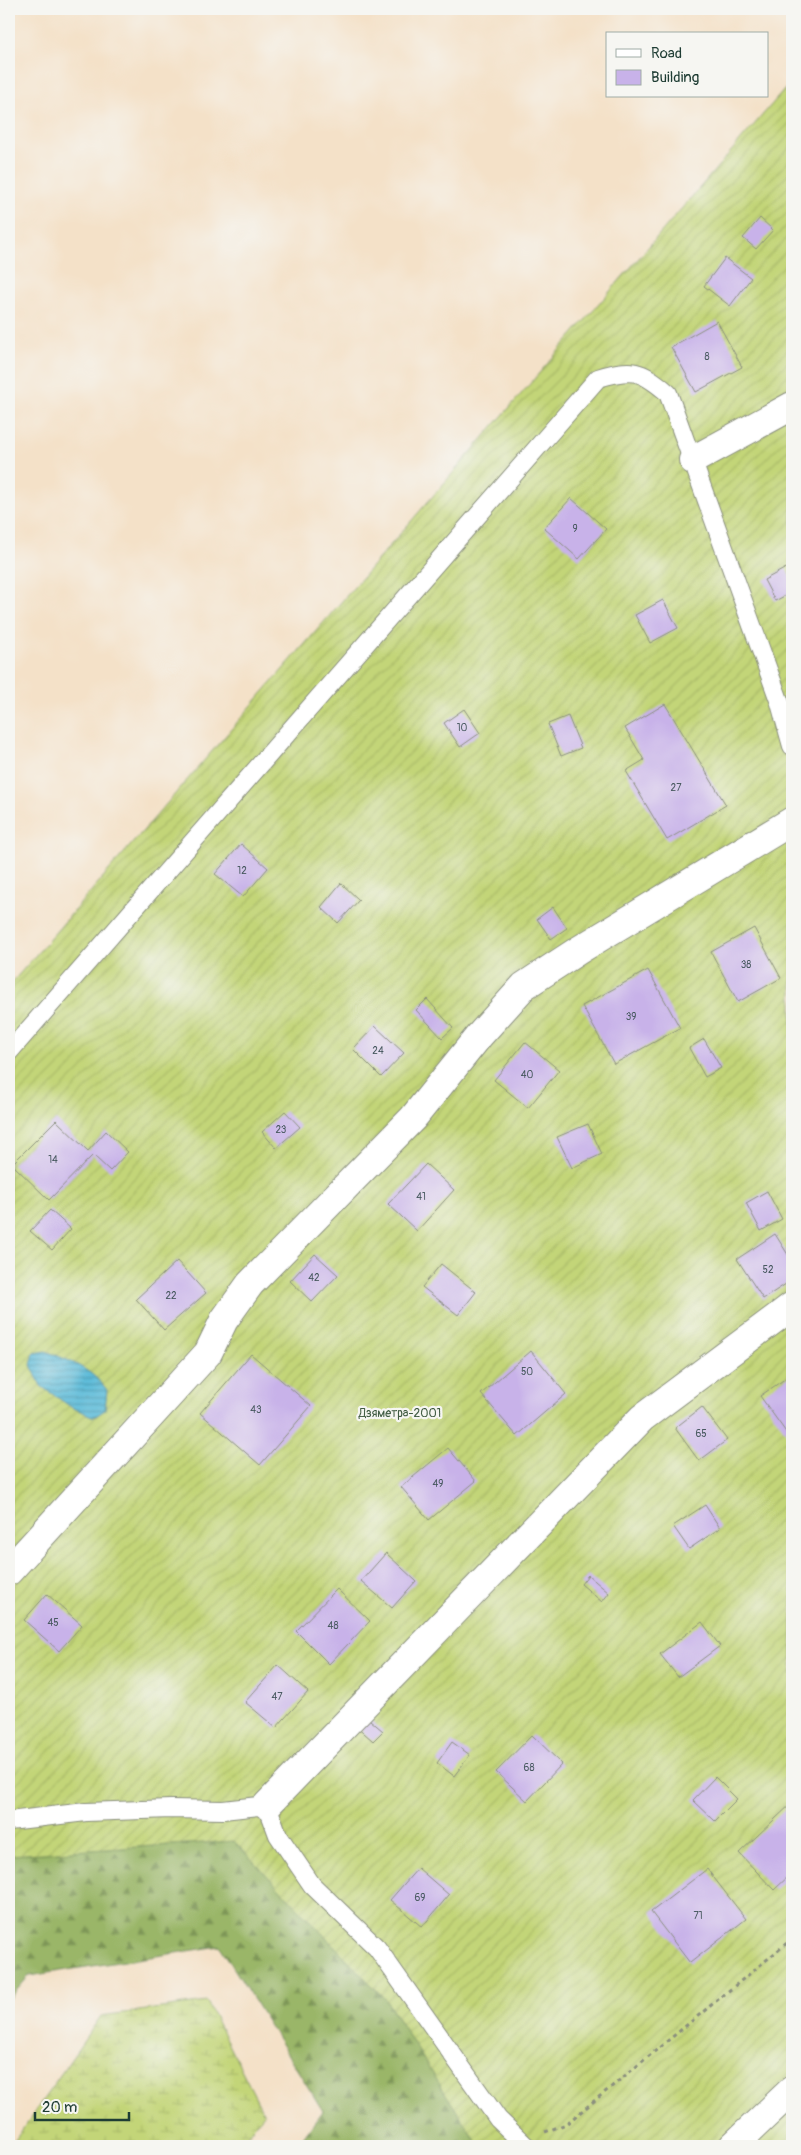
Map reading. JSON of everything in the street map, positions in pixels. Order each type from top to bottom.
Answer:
[{"type":"street","points":[[694,460],[792,406]]},
{"type":"street","points":[[9,1571],[208,1353],[224,1320],[250,1284],[413,1118],[479,1036],[524,986],[587,945],[792,821]]},
{"type":"street","points":[[267,1805],[642,1418],[792,1306]]},
{"type":"street","points":[[733,2146],[792,2090]]},
{"type":"lane","points":[[9,1052],[598,378],[624,370],[650,377],[668,393],[694,460],[780,703],[792,746]]},
{"type":"lane","points":[[9,1820],[86,1812],[171,1809],[222,1810],[267,1805],[278,1835],[312,1885],[377,1948],[498,2119],[523,2144]]},
{"type":"path","points":[[523,2144],[566,2124],[792,1940]]},
{"type":"green space","name":"Дзяметра-2001","points":[[792,81],[792,2146],[479,2146],[386,2000],[234,1841],[9,1855],[9,986]]},
{"type":"green space","points":[[234,1841],[386,2000],[479,2146],[297,2146],[323,2111],[220,1946],[29,1976],[9,1999],[9,1855]]},
{"type":"green space","points":[[207,2002],[264,2114],[239,2146],[11,2146],[101,2016]]},
{"type":"water","points":[[46,1351],[80,1366],[95,1376],[107,1390],[105,1410],[94,1417],[71,1407],[41,1386],[31,1365],[34,1353]]},
{"type":"building","points":[[760,218],[773,230],[756,249],[743,238]]},
{"type":"building","points":[[725,258],[751,278],[730,306],[704,286]]},
{"type":"building","points":[[717,321],[742,367],[696,392],[671,347]]},
{"type":"building","points":[[571,498],[606,529],[579,559],[544,528]]},
{"type":"building","points":[[786,568],[792,581],[792,592],[775,601],[764,580]]},
{"type":"building","points":[[663,600],[678,628],[650,643],[635,615]]},
{"type":"building","points":[[665,704],[726,805],[667,840],[626,771],[644,760],[625,728]]},
{"type":"building","points":[[464,709],[480,733],[460,747],[444,723]]},
{"type":"building","points":[[568,716],[581,748],[561,756],[548,724]]},
{"type":"building","points":[[241,844],[268,868],[243,897],[215,874]]},
{"type":"building","points":[[341,883],[359,900],[338,923],[321,907]]},
{"type":"building","points":[[553,907],[567,928],[551,939],[537,919]]},
{"type":"building","points":[[754,928],[781,978],[738,1002],[711,952]]},
{"type":"building","points":[[648,970],[680,1028],[614,1064],[582,1006]]},
{"type":"building","points":[[427,999],[453,1028],[442,1038],[416,1010]]},
{"type":"building","points":[[375,1026],[404,1053],[381,1077],[353,1049]]},
{"type":"building","points":[[704,1039],[721,1068],[705,1077],[689,1048]]},
{"type":"building","points":[[525,1042],[559,1070],[528,1108],[494,1080]]},
{"type":"building","points":[[285,1111],[300,1127],[276,1148],[262,1132]]},
{"type":"building","points":[[56,1120],[88,1151],[106,1131],[128,1152],[110,1171],[93,1155],[49,1200],[12,1164]]},
{"type":"building","points":[[588,1124],[602,1154],[572,1168],[557,1137]]},
{"type":"building","points":[[426,1164],[454,1190],[417,1231],[388,1204]]},
{"type":"building","points":[[767,1191],[782,1219],[761,1231],[746,1203]]},
{"type":"building","points":[[50,1210],[71,1229],[52,1250],[30,1231]]},
{"type":"building","points":[[775,1234],[792,1261],[792,1280],[763,1299],[737,1259]]},
{"type":"building","points":[[315,1254],[338,1275],[312,1302],[290,1281]]},
{"type":"building","points":[[177,1261],[206,1293],[164,1330],[136,1299]]},
{"type":"building","points":[[441,1264],[476,1292],[458,1315],[422,1287]]},
{"type":"building","points":[[531,1351],[566,1394],[517,1436],[481,1394]]},
{"type":"building","points":[[251,1354],[311,1406],[260,1465],[200,1413]]},
{"type":"building","points":[[792,1374],[792,1431],[788,1435],[760,1396]]},
{"type":"building","points":[[702,1407],[727,1440],[699,1461],[675,1428]]},
{"type":"building","points":[[448,1448],[476,1481],[429,1520],[401,1487]]},
{"type":"building","points":[[705,1505],[720,1528],[689,1549],[673,1526]]},
{"type":"building","points":[[386,1553],[416,1581],[392,1608],[361,1581]]},
{"type":"building","points":[[588,1575],[609,1593],[602,1602],[581,1584]]},
{"type":"building","points":[[337,1589],[370,1621],[329,1664],[296,1631]]},
{"type":"building","points":[[47,1594],[82,1625],[59,1651],[24,1620]]},
{"type":"building","points":[[702,1622],[720,1646],[678,1677],[660,1654]]},
{"type":"building","points":[[278,1665],[308,1692],[276,1728],[245,1702]]},
{"type":"building","points":[[363,1714],[383,1731],[373,1741],[354,1724]]},
{"type":"building","points":[[532,1735],[562,1764],[527,1801],[496,1772]]},
{"type":"building","points":[[452,1742],[470,1755],[454,1776],[437,1763]]},
{"type":"building","points":[[715,1777],[737,1799],[715,1821],[693,1800]]},
{"type":"building","points":[[792,1803],[792,1873],[774,1890],[739,1853]]},
{"type":"building","points":[[418,1868],[449,1895],[422,1927],[390,1900]]},
{"type":"building","points":[[707,1869],[746,1919],[690,1963],[651,1912]]}]
